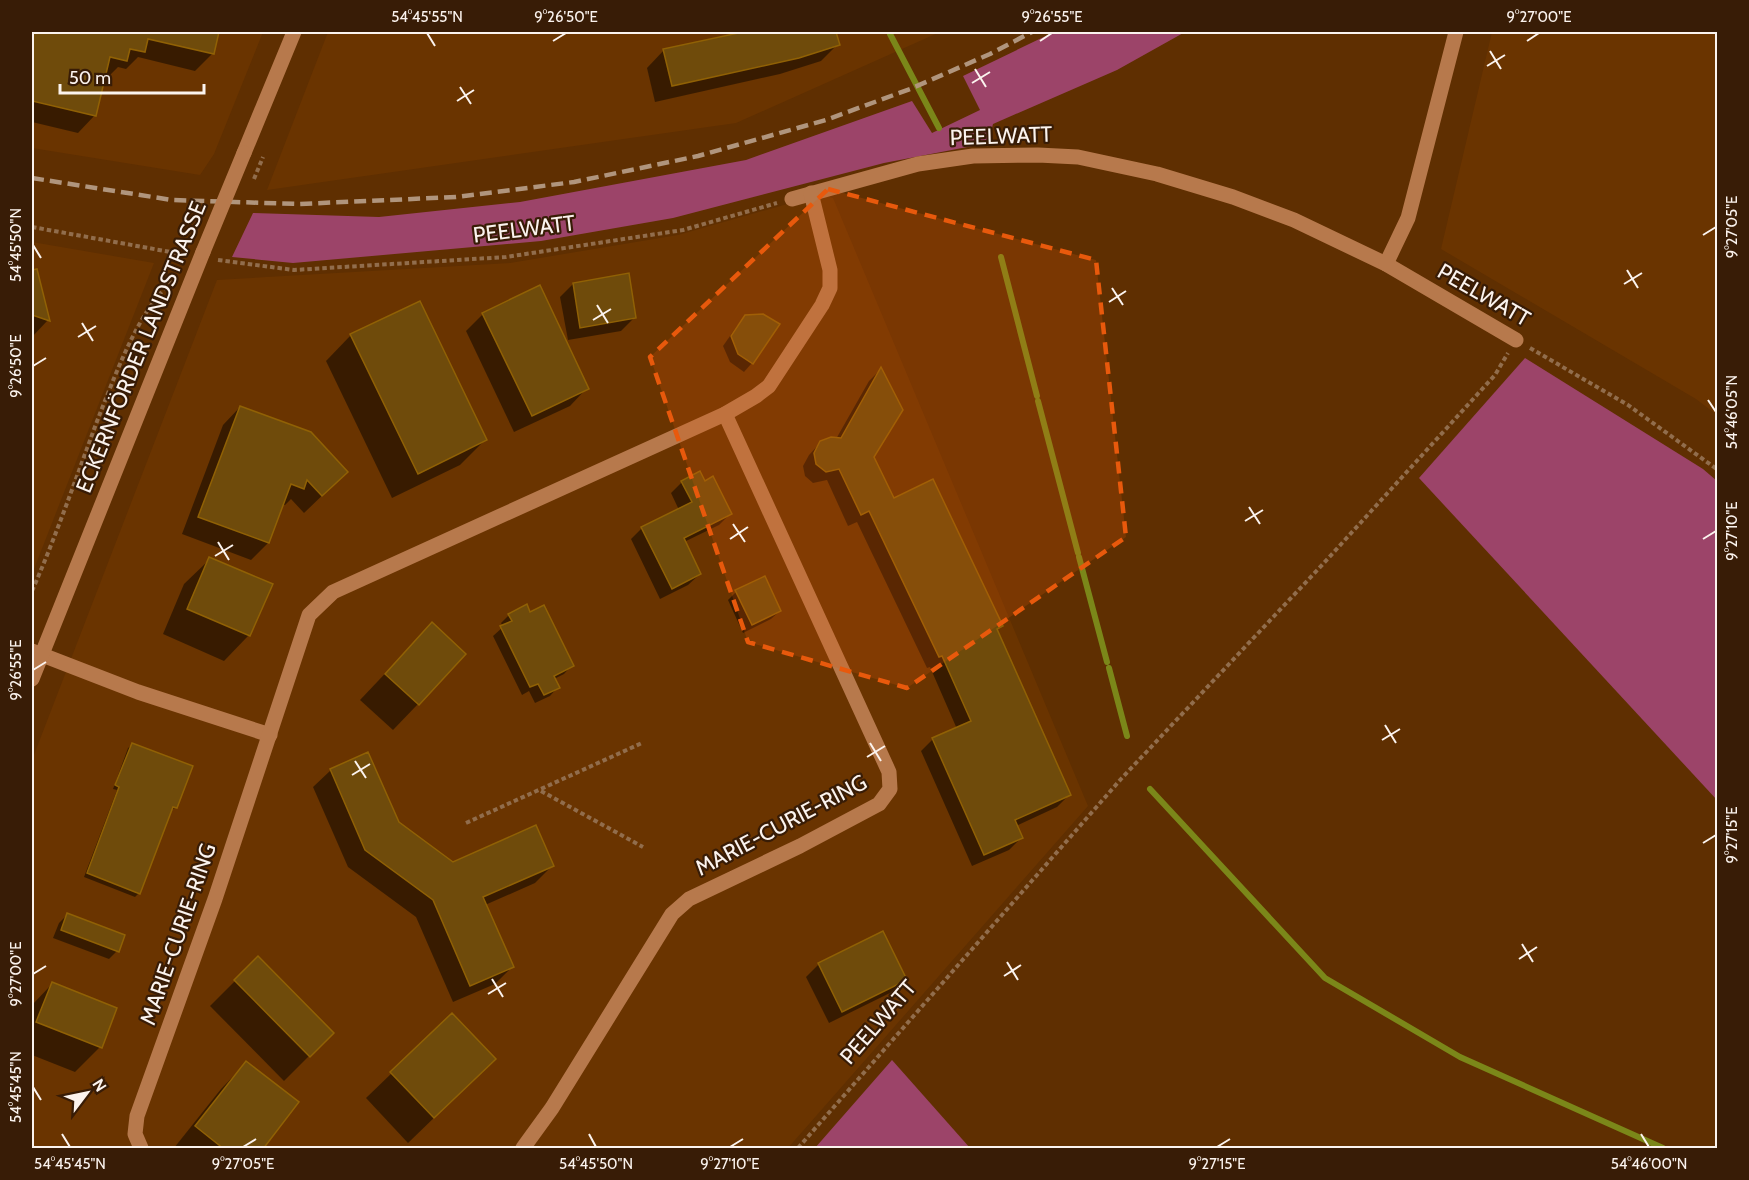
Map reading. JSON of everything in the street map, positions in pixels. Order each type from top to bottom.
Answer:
[{"type":"street","name":"ECKERNFÖRDER LANDSTRASSE","points":[[32,679],[36,652],[294,32]]},
{"type":"street","points":[[1386,264],[1408,218],[1456,32]]},
{"type":"street","name":"PEELWATT","points":[[792,199],[918,165],[973,156],[1078,157],[1157,174],[1233,197],[1294,220],[1386,264],[1513,344]]},
{"type":"street","name":"MARIE-CURIE-RING","points":[[141,1149],[135,1134],[137,1116],[215,899],[309,615],[333,592],[725,414],[769,386],[822,305],[830,288],[830,270],[811,193]]},
{"type":"street","name":"MARIE-CURIE-RING","points":[[523,1149],[552,1108],[672,914],[689,899],[800,846],[879,804],[890,789],[889,772],[725,414]]},
{"type":"street","points":[[36,652],[138,692],[270,735]]},
{"type":"path","name":"PEELWATT","points":[[219,260],[294,270],[506,256],[683,230],[792,199]]},
{"type":"path","points":[[32,227],[202,255]]},
{"type":"path","points":[[32,591],[123,359],[141,321],[167,286],[175,279]]},
{"type":"path","name":"PEELWATT","points":[[798,1149],[1121,780],[1323,564],[1495,375],[1513,344],[1628,405],[1718,470]]},
{"type":"path","points":[[466,823],[541,791],[642,743]]},
{"type":"path","points":[[541,791],[643,847]]},
{"type":"highlighted area","points":[[828,189],[1096,260],[1126,537],[907,688],[748,642],[650,357]]},
{"type":"shaded area","points":[[32,32],[263,32],[214,154],[200,175],[32,148]]},
{"type":"shaded area","points":[[328,32],[940,32],[736,123],[267,190]]},
{"type":"shaded area","points":[[1054,32],[1185,32],[1117,70],[993,124],[988,143],[884,163],[673,218],[541,241],[293,263],[232,257],[253,213],[379,217],[520,202],[746,160],[912,101],[932,133],[980,110],[963,76]]},
{"type":"shaded area","points":[[1492,32],[1717,32],[1717,415],[1696,399],[1441,249]]},
{"type":"shaded area","points":[[819,195],[833,198],[1088,806],[788,1148],[32,1148],[32,760],[217,280],[510,263],[678,235]]},
{"type":"shaded area","points":[[32,242],[154,263],[32,574]]},
{"type":"shaded area","points":[[1525,358],[1703,469],[1717,481],[1717,800],[1419,478]]},
{"type":"shaded area","points":[[892,1060],[970,1148],[815,1148]]},
{"type":"building","points":[[32,32],[219,32],[214,54],[148,39],[145,52],[130,49],[127,61],[110,57],[96,116],[32,101]]},
{"type":"building","points":[[743,32],[836,32],[840,45],[799,58],[672,86],[663,49]]},
{"type":"building","points":[[37,269],[50,321],[32,315],[32,270]]},
{"type":"building","points":[[629,273],[636,318],[580,328],[573,283]]},
{"type":"building","points":[[540,285],[589,389],[532,416],[482,313]]},
{"type":"building","points":[[420,301],[487,440],[418,474],[350,334]]},
{"type":"building","points":[[763,314],[780,324],[753,364],[738,354],[731,336],[745,315]]},
{"type":"building","points":[[881,367],[903,410],[874,457],[894,498],[933,479],[1003,626],[997,629],[1071,795],[1015,820],[1023,838],[984,855],[932,738],[971,721],[942,656],[939,657],[869,511],[861,515],[839,469],[826,472],[816,464],[814,453],[820,441],[831,437],[841,438]]},
{"type":"building","points":[[240,406],[311,432],[348,472],[322,496],[307,480],[304,489],[291,484],[269,543],[198,517]]},
{"type":"building","points":[[700,471],[705,481],[713,476],[732,514],[684,538],[701,574],[672,589],[641,527],[692,502],[681,481]]},
{"type":"building","points":[[209,557],[273,584],[250,636],[187,609]]},
{"type":"building","points":[[765,576],[781,611],[752,625],[735,590]]},
{"type":"building","points":[[527,604],[530,612],[544,605],[574,666],[554,676],[560,688],[544,695],[538,684],[530,687],[500,626],[512,621],[508,614]]},
{"type":"building","points":[[432,622],[466,654],[419,705],[385,674]]},
{"type":"building","points":[[132,743],[193,766],[177,808],[173,807],[140,894],[87,873],[119,787],[115,785]]},
{"type":"building","points":[[368,752],[399,822],[453,862],[536,825],[554,866],[483,897],[514,967],[470,986],[433,900],[365,850],[330,769]]},
{"type":"building","points":[[67,913],[125,935],[119,952],[61,930]]},
{"type":"building","points":[[883,931],[907,980],[842,1012],[818,963]]},
{"type":"building","points":[[258,956],[334,1033],[310,1057],[234,980]]},
{"type":"building","points":[[52,982],[117,1008],[102,1048],[36,1022]]},
{"type":"building","points":[[452,1013],[496,1059],[434,1118],[390,1072]]},
{"type":"building","points":[[246,1061],[299,1102],[263,1149],[224,1149],[195,1126]]},
{"type":"waterway","points":[[890,34],[939,128]]},
{"type":"waterway","points":[[1001,257],[1037,396]]},
{"type":"waterway","points":[[1038,401],[1078,553]]},
{"type":"waterway","points":[[1079,557],[1107,662]]},
{"type":"waterway","points":[[1109,668],[1127,736]]},
{"type":"waterway","points":[[1150,789],[1325,978],[1460,1057],[1663,1148]]},
{"type":"railway","points":[[32,178],[172,200],[299,204],[456,197],[574,182],[698,156],[826,120],[910,89],[990,54],[1032,32]]}]
